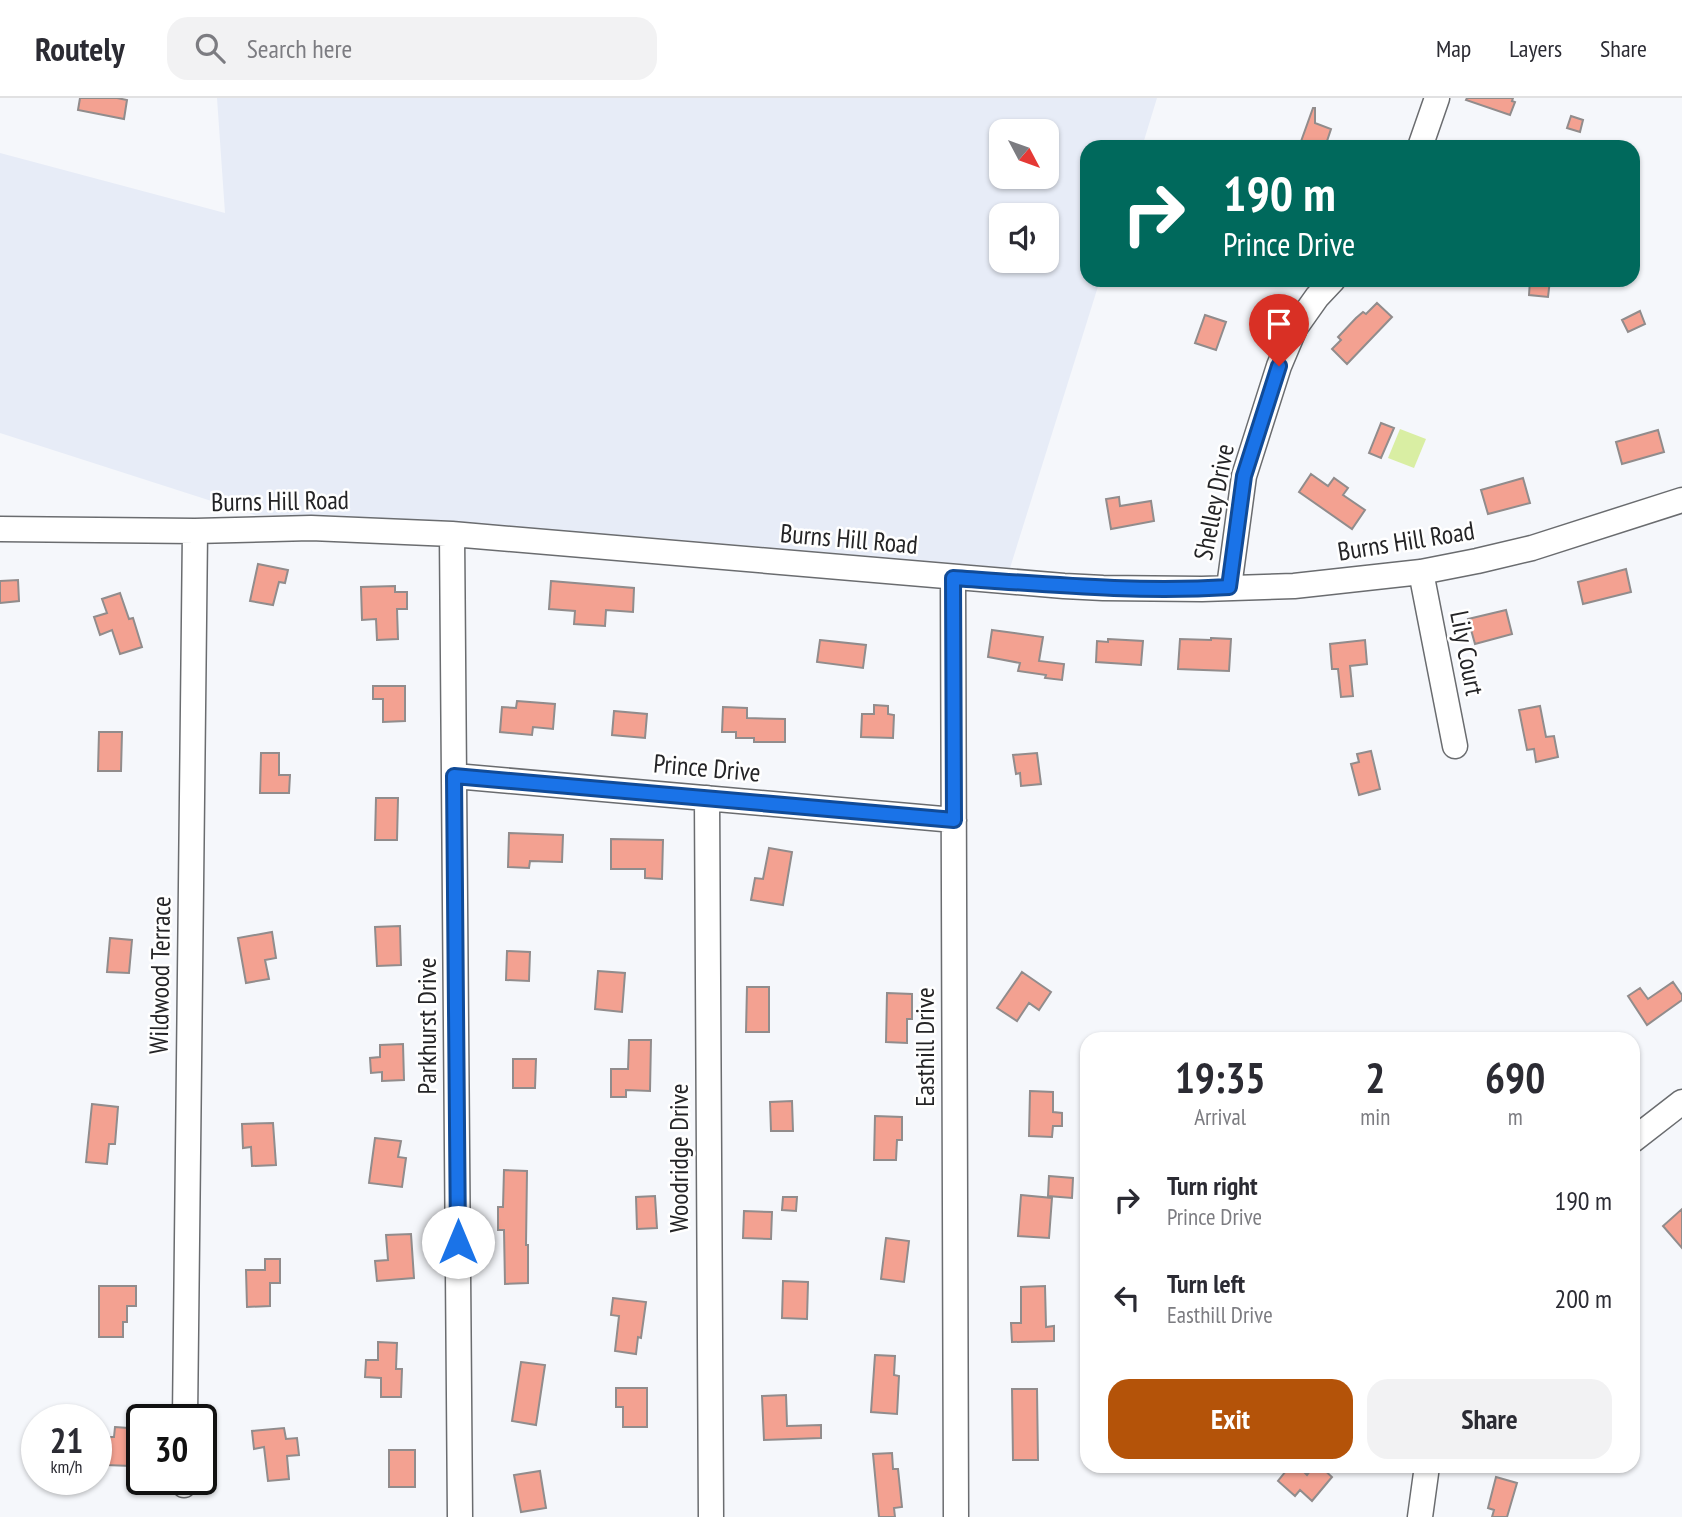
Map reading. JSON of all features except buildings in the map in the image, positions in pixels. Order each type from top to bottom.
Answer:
[{"type":"street","points":[[1422,140],[1437,98]]},
{"type":"street","name":"Shelley Drive","points":[[1229,587],[1244,476],[1279,366],[1295,328],[1326,287]]},
{"type":"street","name":"Burns Hill Road","points":[[0,528],[195,531],[311,528],[453,534],[953,578],[1102,588],[1202,589],[1307,585],[1421,572],[1532,548],[1682,500]]},
{"type":"street","name":"Wildwood Terrace","points":[[185,1404],[195,531]]},
{"type":"street","name":"Parkhurst Drive","points":[[453,534],[460,1517]]},
{"type":"street","name":"Lily Court","points":[[1421,572],[1455,746]]},
{"type":"street","name":"Easthill Drive","points":[[953,578],[957,1517]]},
{"type":"street","name":"Prince Drive","points":[[454,776],[954,820]]},
{"type":"street","name":"Woodridge Drive","points":[[707,798],[711,1517]]},
{"type":"street","points":[[1640,1135],[1682,1102]]},
{"type":"street","points":[[1420,1517],[1426,1473]]},
{"type":"shaded area","points":[[217,98],[1157,98],[1144,140],[1080,140],[1080,287],[1098,287],[1010,568],[647,537],[330,515],[255,515],[0,433],[0,153],[225,213]]},
{"type":"green space","points":[[1400,429],[1426,439],[1414,468],[1388,458]]},
{"type":"route","points":[[458,1242],[454,776],[954,820],[953,578],[1102,588],[1229,587],[1244,476],[1279,366]]}]
